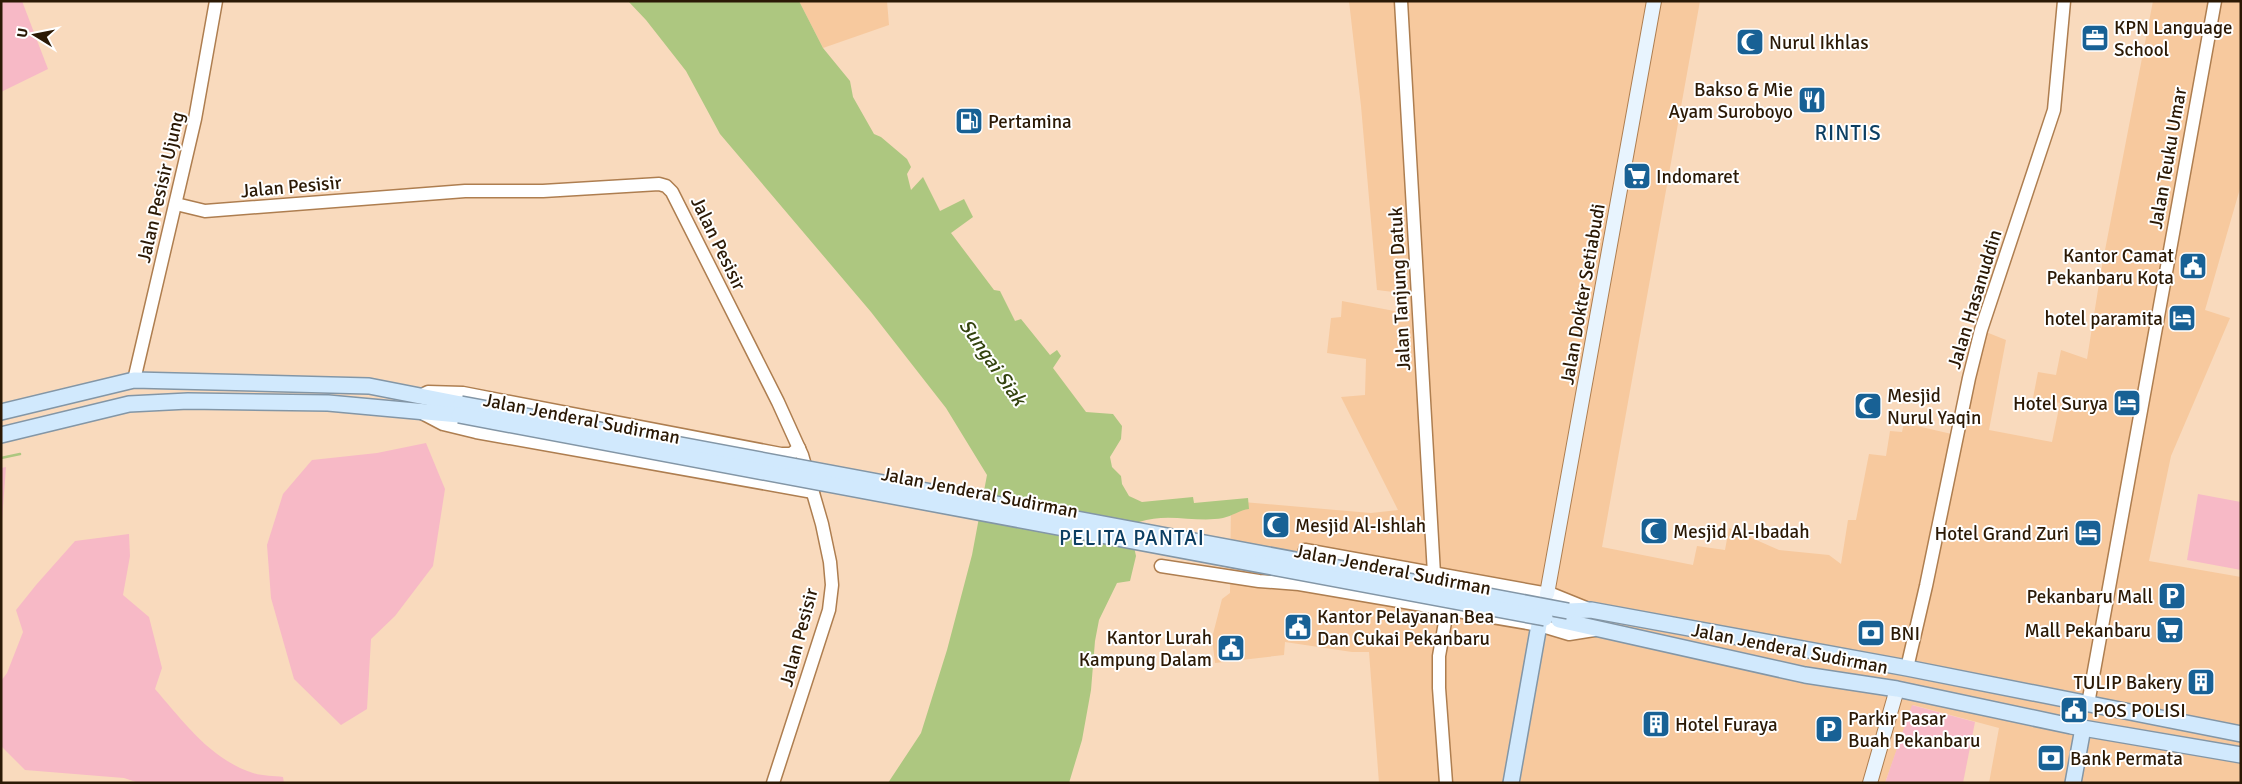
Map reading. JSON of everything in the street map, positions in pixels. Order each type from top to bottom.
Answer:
[{"type":"main road","name":"Jalan Dokter Setiabudi","points":[[1547,594],[1654,1]]},
{"type":"main road","name":"Jalan Jenderal Sudirman","points":[[1,412],[134,380],[369,386],[419,404]]},
{"type":"main road","name":"Jalan Jenderal Sudirman","points":[[1,435],[129,404],[188,401],[419,404],[460,410],[1563,616],[1594,630],[1805,675],[1897,689],[2077,727],[2241,755]]},
{"type":"main road","name":"Jalan Jenderal Sudirman","points":[[1563,616],[1591,610],[1907,668],[2241,734]]},
{"type":"main road","points":[[1511,783],[1539,625]]},
{"type":"main road","points":[[1870,783],[1897,689]]},
{"type":"main road","points":[[2073,783],[2077,727],[2084,714],[2081,703]]},
{"type":"main road","points":[[2112,733],[2105,729],[2102,722],[2105,714],[2115,710]]},
{"type":"street","name":"Jalan Pesisir Ujung","points":[[134,380],[195,120],[216,1]]},
{"type":"street","name":"Jalan Tanjung Datuk","points":[[1402,1],[1434,574]]},
{"type":"street","name":"Jalan Hasanuddin","points":[[1907,668],[1981,330],[2054,110],[2064,1]]},
{"type":"street","name":"Jalan Teuku Umar","points":[[2081,703],[2215,1]]},
{"type":"street","name":"Jalan Pesisir","points":[[176,204],[205,211],[466,191],[543,191],[641,185],[666,186],[677,199],[799,448],[813,492],[830,562],[831,599],[787,742],[772,783]]},
{"type":"street","points":[[799,448],[791,454],[781,454],[463,393],[428,392],[419,404],[443,424],[476,432],[813,492]]},
{"type":"street","points":[[1299,584],[1305,550],[1547,594],[1591,610]]},
{"type":"street","points":[[1161,566],[1259,582],[1299,584],[1447,611],[1539,625],[1569,634],[1594,630]]},
{"type":"street","points":[[1446,783],[1439,688],[1439,656],[1447,611]]},
{"type":"shaded area","points":[[1,1],[22,1],[48,69],[1,92]]},
{"type":"shaded area","points":[[799,1],[887,1],[889,25],[823,48]]},
{"type":"shaded area","points":[[1349,1],[1700,1],[1602,547],[1693,565],[1697,546],[1725,550],[1729,528],[1779,550],[1829,555],[1841,564],[1848,520],[1856,520],[1869,454],[1886,456],[1890,431],[1902,432],[1904,423],[1956,435],[1981,330],[2006,340],[1989,430],[2052,442],[2060,403],[2033,398],[2038,372],[2056,375],[2061,350],[2087,359],[2101,271],[2153,1],[2241,1],[2241,185],[2205,310],[2230,318],[2171,456],[2149,561],[2241,577],[2241,783],[1989,783],[1999,728],[1913,705],[1885,783],[1379,783],[1369,652],[1352,652],[1285,642],[1284,655],[1215,663],[1212,638],[1222,599],[1230,593],[1231,501],[1371,513],[1398,510],[1341,397],[1365,395],[1366,359],[1327,353],[1331,318],[1341,317],[1342,301],[1410,314],[1410,294],[1377,290],[1361,106]]},
{"type":"shaded area","points":[[426,443],[445,489],[433,566],[395,616],[371,639],[367,709],[341,725],[294,679],[271,598],[267,545],[283,494],[312,460],[377,453]]},
{"type":"shaded area","points":[[6,467],[1,534],[1,468]]},
{"type":"shaded area","points":[[2198,494],[2241,502],[2241,570],[2187,560]]},
{"type":"shaded area","points":[[129,534],[130,556],[123,595],[149,617],[162,668],[155,689],[210,749],[238,767],[253,773],[283,777],[284,783],[139,783],[124,778],[25,770],[1,746],[1,681],[7,673],[23,632],[16,610],[75,541]]},
{"type":"shaded area","points":[[1912,705],[1975,722],[1963,783],[1885,783]]},
{"type":"water","name":"Sungai Siak","points":[[628,1],[799,1],[823,48],[850,81],[853,97],[874,134],[881,137],[907,159],[911,167],[907,174],[911,190],[923,177],[940,211],[964,199],[973,217],[951,233],[994,290],[1000,291],[1015,321],[1021,319],[1050,355],[1057,350],[1061,356],[1053,368],[1086,412],[1113,414],[1122,426],[1121,439],[1110,457],[1112,467],[1121,476],[1122,484],[1129,496],[1142,502],[1193,497],[1194,503],[1248,498],[1249,509],[1223,518],[1160,518],[1139,522],[1132,538],[1136,556],[1130,581],[1117,583],[1099,620],[1095,641],[1091,690],[1082,740],[1069,783],[888,783],[921,733],[947,650],[972,555],[987,475],[946,408],[871,312],[720,134],[686,71],[646,20]]},
{"type":"waterway","points":[[1,458],[20,454]]},
{"type":"place","name":"KPN Language School","points":[[2095,38]]},
{"type":"place","name":"Nurul Ikhlas","points":[[1750,42]]},
{"type":"place","name":"Bakso & Mie Ayam Suroboyo","points":[[1812,100]]},
{"type":"place","name":"Pertamina","points":[[969,121]]},
{"type":"place","name":"Indomaret","points":[[1637,176]]},
{"type":"place","name":"Kantor Camat Pekanbaru Kota","points":[[2193,266]]},
{"type":"place","name":"hotel paramita","points":[[2182,318]]},
{"type":"place","name":"Hotel Surya","points":[[2127,403]]},
{"type":"place","name":"Mesjid Nurul Yaqin","points":[[1868,406]]},
{"type":"place","name":"Mesjid Al-Ishlah","points":[[1276,525]]},
{"type":"place","name":"Mesjid Al-Ibadah","points":[[1654,531]]},
{"type":"place","name":"Hotel Grand Zuri","points":[[2088,533]]},
{"type":"place","name":"Pekanbaru Mall","points":[[2172,596]]},
{"type":"place","name":"Kantor Pelayanan Bea Dan Cukai Pekanbaru","points":[[1298,627]]},
{"type":"place","name":"Mall Pekanbaru","points":[[2170,630]]},
{"type":"place","name":"BNI","points":[[1871,633]]},
{"type":"place","name":"Kantor Lurah Kampung Dalam","points":[[1231,648]]},
{"type":"place","name":"TULIP Bakery","points":[[2201,682]]},
{"type":"place","name":"POS POLISI","points":[[2074,710]]},
{"type":"place","name":"Hotel Furaya","points":[[1656,724]]},
{"type":"place","name":"Parkir Pasar Buah Pekanbaru","points":[[1829,729]]},
{"type":"place","name":"Bank Permata","points":[[2051,758]]},
{"type":"district","name":"RINTIS","points":[[1848,133]]},
{"type":"district","name":"PELITA PANTAI","points":[[1132,538]]}]
